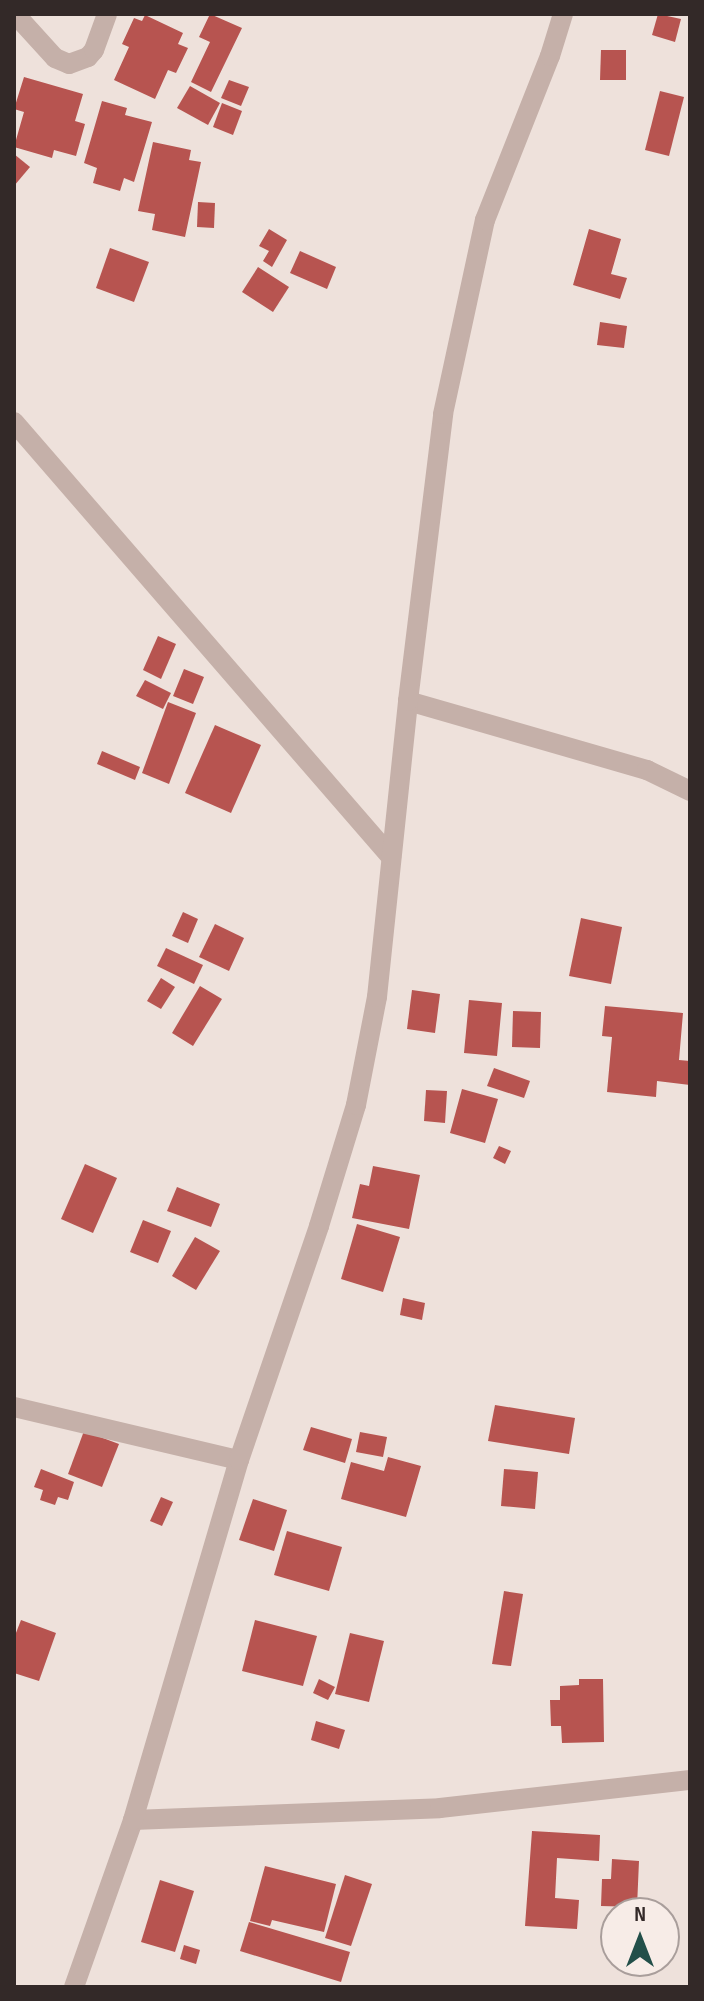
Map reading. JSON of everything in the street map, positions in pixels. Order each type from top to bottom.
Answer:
[{"type":"street","points":[[15,14],[55,58],[69,64],[88,57],[94,50],[107,14]]},
{"type":"street","points":[[74,1987],[133,1820],[239,1460],[356,1105],[377,997],[408,701],[443,414],[485,220],[550,56],[563,14]]},
{"type":"street","points":[[14,422],[391,857]]},
{"type":"street","points":[[408,701],[647,770],[690,791]]},
{"type":"street","points":[[14,1407],[239,1460]]},
{"type":"street","points":[[133,1820],[440,1808],[690,1780]]},
{"type":"building","points":[[210,14],[242,28],[211,92],[191,82],[210,42],[199,37]]},
{"type":"building","points":[[658,14],[681,19],[675,42],[652,35]]},
{"type":"building","points":[[145,15],[183,33],[178,44],[188,48],[176,73],[168,70],[155,99],[114,80],[129,47],[122,44],[134,18],[142,21]]},
{"type":"building","points":[[601,50],[626,50],[626,80],[600,80]]},
{"type":"building","points":[[24,77],[83,94],[75,121],[85,124],[76,156],[54,150],[52,158],[14,147],[24,112],[14,109]]},
{"type":"building","points":[[229,80],[249,87],[241,106],[221,98]]},
{"type":"building","points":[[190,86],[220,103],[208,125],[177,108]]},
{"type":"building","points":[[660,91],[684,97],[669,156],[645,150]]},
{"type":"building","points":[[102,101],[127,108],[125,115],[152,122],[134,182],[124,178],[120,191],[93,183],[97,168],[84,163]]},
{"type":"building","points":[[222,103],[242,111],[233,135],[213,127]]},
{"type":"building","points":[[153,142],[191,150],[189,160],[201,162],[185,237],[152,230],[155,214],[138,211]]},
{"type":"building","points":[[14,154],[30,167],[14,186]]},
{"type":"building","points":[[198,202],[215,203],[214,228],[197,227]]},
{"type":"building","points":[[269,229],[287,240],[272,267],[263,261],[269,251],[259,246]]},
{"type":"building","points":[[589,229],[621,239],[611,274],[627,278],[620,299],[573,285]]},
{"type":"building","points":[[110,248],[149,262],[134,302],[96,288]]},
{"type":"building","points":[[300,251],[336,267],[327,289],[290,273]]},
{"type":"building","points":[[258,267],[289,287],[273,312],[242,292]]},
{"type":"building","points":[[600,322],[627,326],[624,348],[597,345]]},
{"type":"building","points":[[158,636],[176,644],[161,679],[143,670]]},
{"type":"building","points":[[184,669],[204,677],[193,704],[173,696]]},
{"type":"building","points":[[145,680],[171,693],[163,709],[136,696]]},
{"type":"building","points":[[168,702],[196,713],[169,784],[142,773]]},
{"type":"building","points":[[215,725],[261,745],[231,813],[185,793]]},
{"type":"building","points":[[102,751],[140,767],[135,780],[97,764]]},
{"type":"building","points":[[183,912],[198,919],[188,943],[172,936]]},
{"type":"building","points":[[581,918],[622,927],[611,984],[569,976]]},
{"type":"building","points":[[215,924],[244,938],[229,971],[199,957]]},
{"type":"building","points":[[166,948],[203,965],[194,984],[157,966]]},
{"type":"building","points":[[161,978],[175,987],[161,1009],[147,1001]]},
{"type":"building","points":[[200,986],[222,999],[193,1046],[172,1033]]},
{"type":"building","points":[[412,990],[440,994],[435,1033],[407,1029]]},
{"type":"building","points":[[469,1000],[502,1003],[497,1056],[464,1053]]},
{"type":"building","points":[[605,1006],[683,1013],[679,1060],[690,1061],[690,1085],[657,1081],[656,1097],[607,1092],[612,1037],[602,1036]]},
{"type":"building","points":[[513,1011],[541,1012],[540,1048],[512,1047]]},
{"type":"building","points":[[494,1068],[530,1081],[524,1098],[487,1086]]},
{"type":"building","points":[[462,1089],[498,1099],[485,1143],[450,1133]]},
{"type":"building","points":[[426,1090],[447,1091],[445,1123],[424,1121]]},
{"type":"building","points":[[499,1146],[511,1151],[505,1164],[493,1158]]},
{"type":"building","points":[[85,1164],[117,1178],[93,1233],[61,1219]]},
{"type":"building","points":[[373,1166],[420,1175],[409,1229],[352,1218],[360,1184],[369,1186]]},
{"type":"building","points":[[177,1187],[220,1204],[211,1227],[167,1211]]},
{"type":"building","points":[[143,1220],[171,1231],[158,1263],[130,1252]]},
{"type":"building","points":[[357,1224],[400,1237],[383,1292],[341,1279]]},
{"type":"building","points":[[195,1237],[220,1251],[196,1290],[172,1276]]},
{"type":"building","points":[[403,1298],[425,1303],[422,1320],[400,1315]]},
{"type":"building","points":[[495,1405],[575,1418],[569,1454],[488,1441]]},
{"type":"building","points":[[311,1427],[352,1439],[345,1463],[303,1450]]},
{"type":"building","points":[[84,1431],[119,1444],[102,1487],[68,1474]]},
{"type":"building","points":[[360,1432],[387,1437],[383,1457],[356,1452]]},
{"type":"building","points":[[388,1457],[421,1466],[406,1517],[341,1499],[351,1462],[384,1471]]},
{"type":"building","points":[[41,1469],[74,1482],[68,1500],[58,1497],[55,1505],[40,1500],[43,1490],[34,1487]]},
{"type":"building","points":[[504,1469],[538,1472],[535,1509],[501,1506]]},
{"type":"building","points":[[161,1497],[173,1502],[162,1526],[150,1521]]},
{"type":"building","points":[[253,1499],[287,1510],[274,1551],[239,1540]]},
{"type":"building","points":[[287,1531],[342,1547],[329,1591],[274,1575]]},
{"type":"building","points":[[504,1591],[523,1594],[511,1666],[492,1664]]},
{"type":"building","points":[[21,1620],[56,1633],[39,1681],[14,1673],[14,1638]]},
{"type":"building","points":[[255,1620],[317,1636],[303,1686],[242,1671]]},
{"type":"building","points":[[350,1633],[384,1641],[369,1702],[335,1694]]},
{"type":"building","points":[[319,1679],[335,1687],[328,1700],[313,1693]]},
{"type":"building","points":[[579,1679],[603,1679],[604,1742],[562,1743],[561,1726],[551,1726],[550,1700],[560,1700],[560,1686],[579,1685]]},
{"type":"building","points":[[316,1721],[345,1730],[339,1749],[311,1740]]},
{"type":"building","points":[[532,1831],[600,1835],[599,1861],[557,1858],[555,1898],[579,1900],[577,1929],[525,1926]]},
{"type":"building","points":[[612,1859],[639,1861],[637,1897],[601,1897],[602,1879],[611,1879]]},
{"type":"building","points":[[265,1866],[336,1884],[324,1932],[272,1920],[270,1926],[250,1921]]},
{"type":"building","points":[[345,1875],[372,1884],[351,1946],[325,1938]]},
{"type":"building","points":[[160,1880],[194,1891],[175,1952],[141,1942]]},
{"type":"building","points":[[249,1922],[350,1952],[341,1982],[240,1951]]},
{"type":"building","points":[[184,1945],[200,1950],[196,1964],[180,1959]]}]
